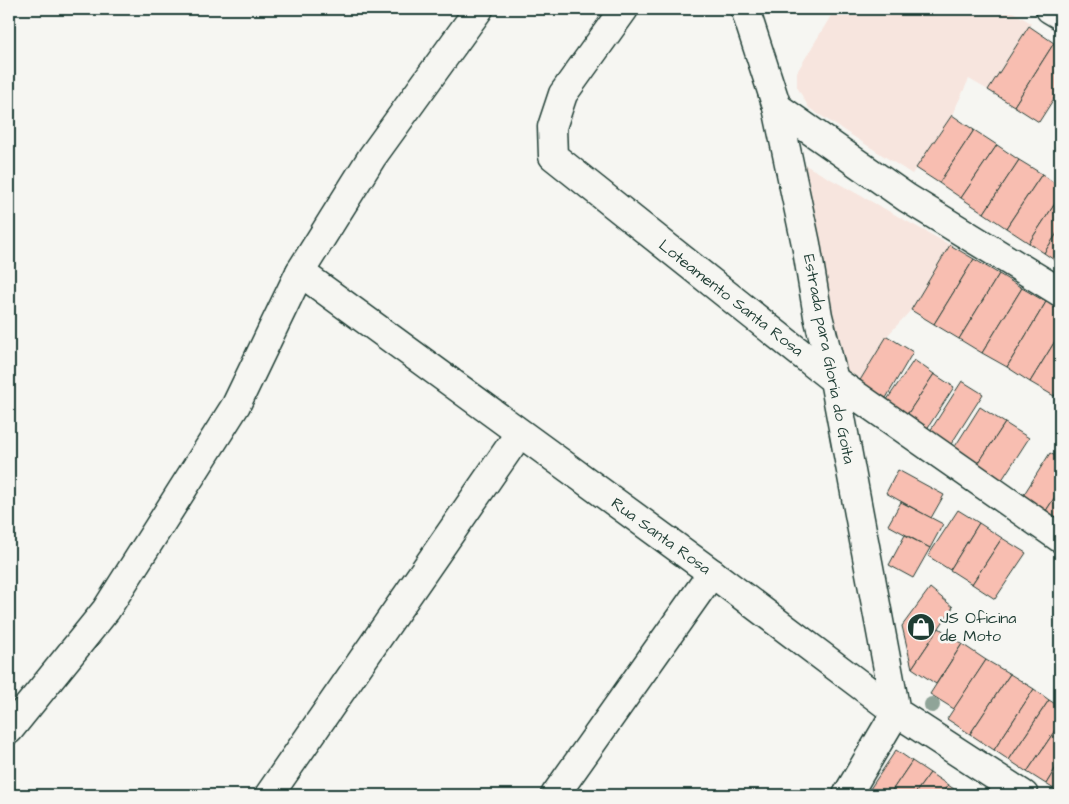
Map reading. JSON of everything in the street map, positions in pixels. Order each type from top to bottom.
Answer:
[{"type":"street","points":[[9,730],[106,610],[236,406],[300,272],[372,157],[479,9]]},
{"type":"street","name":"Loteamento Santa Rosa","points":[[624,9],[563,94],[552,127],[553,156],[834,380],[1060,538]]},
{"type":"street","name":"Estrada para Gloria do Goita","points":[[745,9],[777,107],[806,244],[818,316],[834,380],[896,712]]},
{"type":"street","points":[[1050,9],[1060,15]]},
{"type":"street","points":[[777,107],[908,198],[1060,292]]},
{"type":"street","name":"Rua Santa Rosa","points":[[300,272],[519,434],[712,573],[896,712],[1024,795]]},
{"type":"street","points":[[269,795],[519,434]]},
{"type":"street","points":[[555,795],[712,573]]},
{"type":"street","points":[[847,795],[896,712]]},
{"type":"shaded area","points":[[835,9],[1008,9],[1031,23],[988,90],[969,79],[952,115],[912,174],[809,108],[797,87],[797,72]]},
{"type":"shaded area","points":[[787,155],[950,245],[911,310],[887,336],[845,404]]},
{"type":"building","points":[[1029,26],[1054,43],[1014,106],[988,90]]},
{"type":"building","points":[[1054,43],[1060,46],[1060,89],[1039,122],[1014,106]]},
{"type":"building","points":[[952,115],[974,130],[939,183],[916,168]]},
{"type":"building","points":[[974,130],[997,145],[961,198],[939,183]]},
{"type":"building","points":[[997,145],[1019,160],[984,213],[961,198]]},
{"type":"building","points":[[1019,160],[1042,174],[1006,228],[984,213]]},
{"type":"building","points":[[1042,174],[1060,187],[1060,196],[1029,243],[1006,228]]},
{"type":"building","points":[[1060,196],[1060,229],[1044,253],[1029,243]]},
{"type":"building","points":[[1060,229],[1060,264],[1044,253]]},
{"type":"building","points":[[950,245],[974,259],[934,324],[911,310]]},
{"type":"building","points":[[974,259],[999,274],[959,339],[934,324]]},
{"type":"building","points":[[999,274],[1022,288],[982,353],[959,339]]},
{"type":"building","points":[[1022,288],[1046,302],[1007,367],[982,353]]},
{"type":"building","points":[[1046,302],[1060,311],[1060,333],[1030,382],[1007,367]]},
{"type":"building","points":[[1060,333],[1060,387],[1054,396],[1030,382]]},
{"type":"building","points":[[887,336],[913,352],[886,398],[859,382]]},
{"type":"building","points":[[914,360],[934,374],[901,424],[880,410]]},
{"type":"building","points":[[934,374],[954,387],[921,438],[901,424]]},
{"type":"building","points":[[962,381],[983,394],[946,452],[925,439]]},
{"type":"building","points":[[1060,387],[1060,399],[1054,396]]},
{"type":"building","points":[[980,407],[1005,423],[974,470],[949,456]]},
{"type":"building","points":[[1005,423],[1029,438],[998,486],[974,470]]},
{"type":"building","points":[[1050,453],[1060,459],[1060,489],[1042,517],[1019,502]]},
{"type":"building","points":[[898,470],[944,495],[931,518],[886,493]]},
{"type":"building","points":[[1060,489],[1060,528],[1042,517]]},
{"type":"building","points":[[901,502],[943,524],[930,548],[888,525]]},
{"type":"building","points":[[958,510],[979,523],[950,570],[928,556]]},
{"type":"building","points":[[979,523],[1002,538],[972,584],[950,570]]},
{"type":"building","points":[[905,535],[930,548],[913,578],[889,565]]},
{"type":"building","points":[[1002,538],[1026,553],[995,599],[972,584]]},
{"type":"building","name":"JS Oficina de Moto","points":[[930,588],[953,607],[912,668],[902,626]]},
{"type":"building","points":[[939,628],[962,644],[936,684],[912,668]]},
{"type":"building","points":[[962,644],[986,660],[954,709],[930,694]]},
{"type":"building","points":[[986,660],[1010,674],[970,734],[947,719]]},
{"type":"building","points":[[1010,674],[1034,689],[994,750],[970,734]]},
{"type":"building","points":[[1034,689],[1049,700],[1009,760],[994,750]]},
{"type":"building","points":[[1049,700],[1060,707],[1060,723],[1027,772],[1009,760]]},
{"type":"building","points":[[1060,723],[1060,761],[1046,784],[1027,772]]},
{"type":"building","points":[[896,750],[912,761],[889,795],[866,795]]},
{"type":"building","points":[[912,761],[930,773],[914,795],[889,795]]},
{"type":"building","points":[[1060,761],[1060,793],[1046,784]]},
{"type":"building","points":[[930,773],[948,785],[941,795],[914,795]]},
{"type":"building","points":[[948,785],[963,795],[941,795]]},
{"type":"place","name":"JS Oficina de Moto","points":[[921,627]]}]
